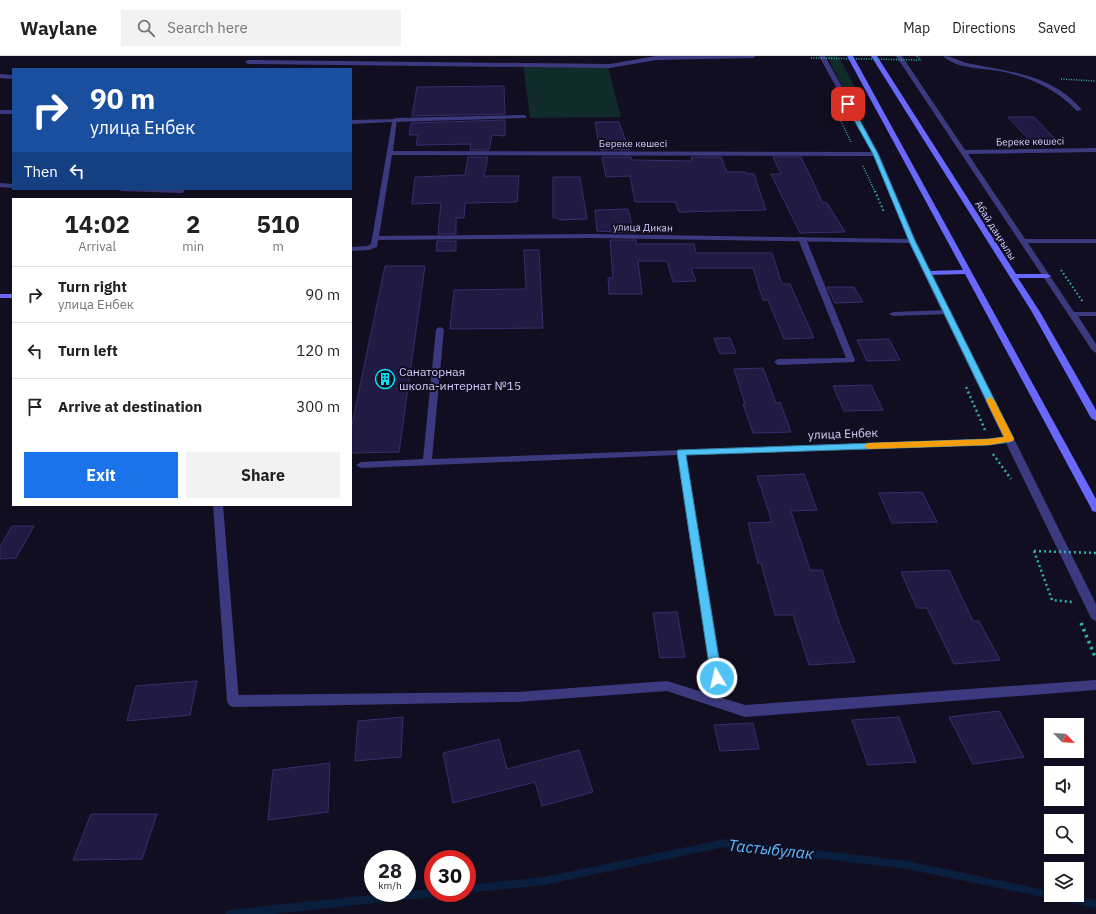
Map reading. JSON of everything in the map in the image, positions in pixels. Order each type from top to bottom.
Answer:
[{"type":"main road","points":[[850,56],[1096,508]]},
{"type":"main road","name":"Абай даңғылы","points":[[874,56],[1036,312],[1096,418]]},
{"type":"main road","points":[[928,273],[967,272]]},
{"type":"main road","points":[[1013,276],[1047,276]]},
{"type":"main road","points":[[0,296],[12,296]]},
{"type":"street","points":[[252,56],[247,64],[610,66],[656,58],[753,56]]},
{"type":"street","points":[[822,56],[876,154],[912,241],[1096,616]]},
{"type":"street","points":[[899,56],[1096,350]]},
{"type":"street","points":[[946,56],[950,59],[971,65],[1018,74],[1052,87],[1064,94],[1079,110]]},
{"type":"street","points":[[0,76],[12,77]]},
{"type":"street","points":[[0,112],[12,112]]},
{"type":"street","points":[[352,122],[524,117]]},
{"type":"street","points":[[352,249],[370,248],[374,245],[395,120]]},
{"type":"street","name":"Береке көшесі","points":[[964,152],[1096,150]]},
{"type":"street","name":"Береке көшесі","points":[[390,153],[876,154]]},
{"type":"street","points":[[0,186],[12,186]]},
{"type":"street","name":"улица Дикан","points":[[375,238],[592,236],[912,241]]},
{"type":"street","points":[[778,362],[851,360],[802,239]]},
{"type":"street","points":[[1023,241],[1096,241]]},
{"type":"street","points":[[893,314],[948,312]]},
{"type":"street","points":[[1072,314],[1096,314]]},
{"type":"street","points":[[427,463],[440,329]]},
{"type":"street","name":"улица Енбек","points":[[361,466],[679,452],[989,442],[1010,439]]},
{"type":"street","points":[[679,452],[717,678]]},
{"type":"street","points":[[218,506],[234,701],[517,697],[667,686],[745,711],[1096,685]]},
{"type":"path","points":[[811,58],[921,60],[917,56]]},
{"type":"path","points":[[1072,602],[1052,600],[1034,551],[1096,553]]},
{"type":"green space","points":[[827,56],[837,56],[840,59],[860,97],[858,100],[849,100]]},
{"type":"green space","points":[[523,64],[608,67],[621,117],[530,118]]},
{"type":"building","points":[[504,86],[505,114],[412,116],[417,87]]},
{"type":"building","points":[[1008,117],[1034,117],[1059,143],[1032,143]]},
{"type":"building","points":[[505,120],[505,136],[492,135],[489,150],[470,150],[471,144],[416,145],[418,135],[409,135],[411,123]]},
{"type":"building","points":[[595,122],[619,122],[629,150],[600,150]]},
{"type":"building","points":[[468,157],[488,157],[484,176],[519,176],[517,202],[465,203],[464,218],[456,218],[456,234],[438,234],[441,203],[412,204],[415,177],[465,175]]},
{"type":"building","points":[[602,157],[631,157],[632,160],[692,161],[691,157],[721,157],[727,172],[746,172],[748,174],[754,174],[766,210],[679,212],[675,202],[635,202],[630,176],[606,177]]},
{"type":"building","points":[[773,157],[801,157],[823,203],[827,203],[845,232],[800,233],[771,174],[781,174]]},
{"type":"building","points":[[553,177],[580,177],[587,219],[559,220],[558,218],[553,218]]},
{"type":"building","points":[[628,209],[634,233],[597,231],[595,210]]},
{"type":"building","points":[[610,240],[636,240],[636,244],[694,244],[696,253],[772,253],[782,284],[790,284],[814,338],[784,339],[768,300],[763,300],[753,268],[691,268],[696,281],[673,282],[667,261],[638,261],[642,294],[609,294],[608,278],[613,278]]},
{"type":"building","points":[[437,241],[456,241],[456,251],[436,251]]},
{"type":"building","points":[[524,250],[539,250],[543,328],[450,329],[454,290],[526,289]]},
{"type":"building","name":"Санаторная школа-интернат №15","points":[[385,266],[425,266],[399,452],[352,453],[352,424]]},
{"type":"building","points":[[827,287],[854,287],[863,302],[835,303]]},
{"type":"building","points":[[714,338],[730,338],[736,353],[720,354]]},
{"type":"building","points":[[889,339],[900,360],[867,361],[857,340]]},
{"type":"building","points":[[763,368],[776,403],[780,402],[791,432],[753,433],[743,404],[745,404],[734,369]]},
{"type":"building","points":[[871,385],[883,410],[844,411],[833,386]]},
{"type":"building","points":[[804,474],[817,510],[791,511],[810,570],[822,570],[840,625],[855,662],[809,665],[793,615],[775,615],[761,563],[758,563],[748,523],[772,522],[757,476]]},
{"type":"building","points":[[922,492],[937,522],[892,523],[879,493]]},
{"type":"building","points":[[12,526],[34,526],[16,558],[0,559],[0,547]]},
{"type":"building","points":[[949,570],[973,621],[979,621],[1000,660],[954,664],[927,608],[917,608],[901,572]]},
{"type":"building","points":[[677,612],[685,657],[660,658],[653,613]]},
{"type":"building","points":[[197,681],[190,715],[127,721],[136,686]]},
{"type":"building","points":[[999,711],[1024,757],[973,764],[949,717]]},
{"type":"building","points":[[403,717],[401,757],[355,761],[358,721]]},
{"type":"building","points":[[899,717],[916,762],[868,765],[852,720]]},
{"type":"building","points":[[753,723],[759,749],[720,751],[714,725]]},
{"type":"building","points":[[499,739],[507,769],[579,750],[593,792],[542,806],[535,782],[453,803],[443,753]]},
{"type":"building","points":[[330,763],[328,812],[268,820],[273,770]]},
{"type":"building","points":[[91,814],[157,814],[142,859],[73,860]]},
{"type":"waterway","name":"Тастыбулак","points":[[476,888],[544,881],[725,843],[907,865],[1044,894]]},
{"type":"waterway","name":"Тастыбулак","points":[[229,914],[424,894]]},
{"type":"waterway","name":"Тастыбулак","points":[[1084,902],[1096,904]]},
{"type":"slow traffic","points":[[868,446],[989,442],[1010,439],[990,400]]},
{"type":"place","name":"Санаторная школа-интернат №15","points":[[385,379]]},
{"type":"route","points":[[717,678],[682,452],[989,442],[1010,439],[912,241],[876,154],[848,104]]}]
